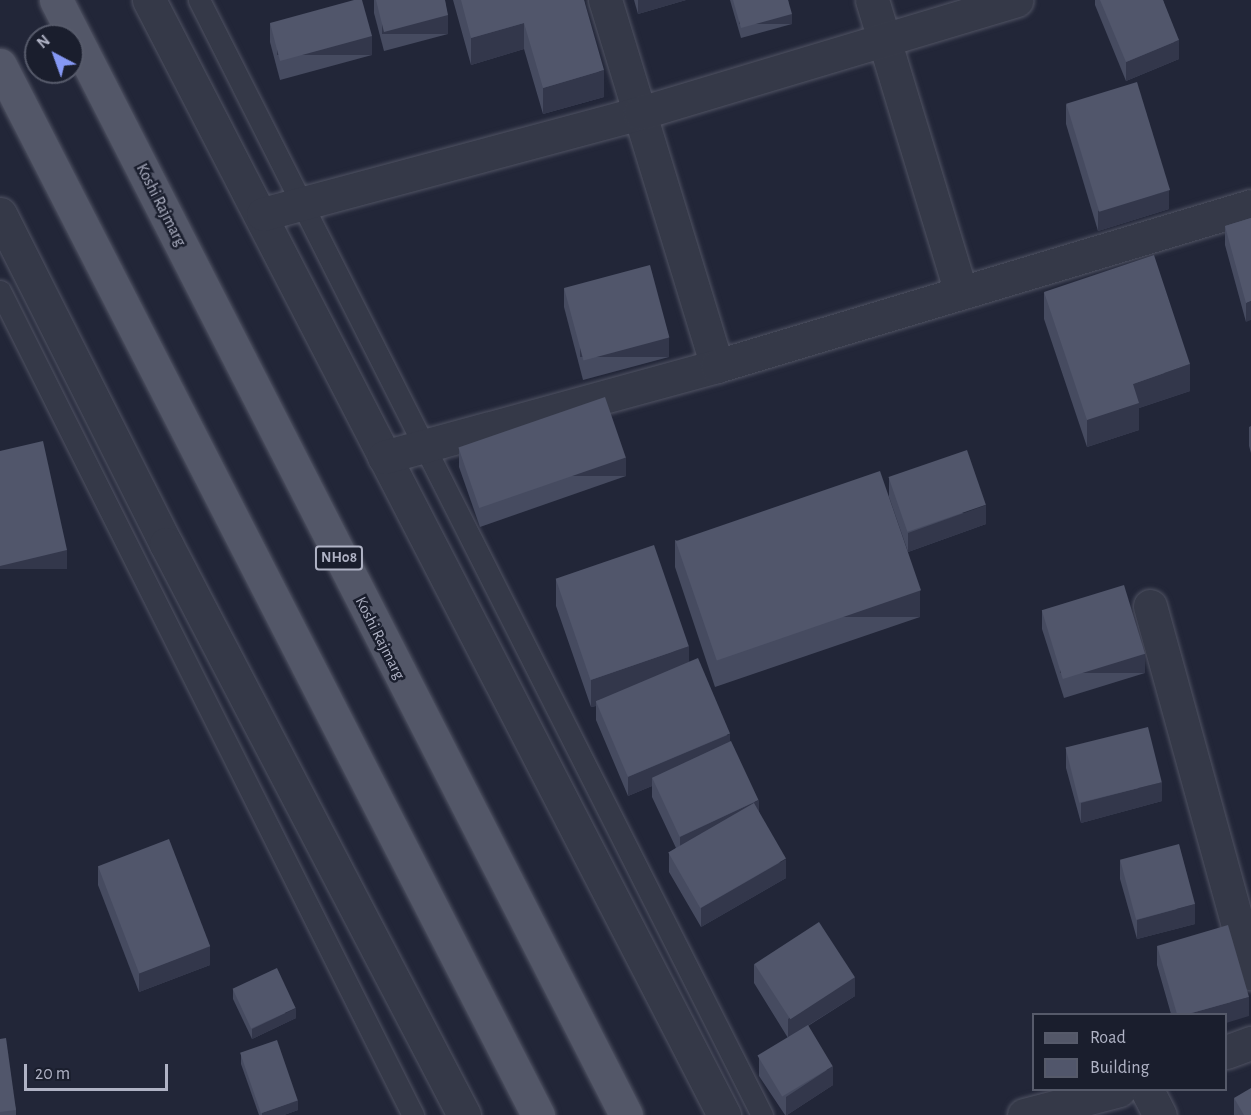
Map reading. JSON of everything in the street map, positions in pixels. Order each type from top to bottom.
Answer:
[{"type":"main road","name":"Koshi Rajmarg","points":[[56,0],[626,1115]]},
{"type":"main road","points":[[0,64],[538,1115]]},
{"type":"street","points":[[149,0],[263,214],[384,457],[723,1115]]},
{"type":"street","points":[[605,0],[717,366]]},
{"type":"street","points":[[872,0],[961,293]]},
{"type":"street","points":[[263,214],[640,112],[1016,0]]},
{"type":"street","points":[[384,457],[717,366],[1251,206]]},
{"type":"street","points":[[0,214],[166,544],[464,1115]]},
{"type":"street","points":[[1150,606],[1251,973]]},
{"type":"street","points":[[1227,1052],[1251,1042]]},
{"type":"street","points":[[1024,1115],[1112,1091]]},
{"type":"street","points":[[1148,1091],[1160,1115]]},
{"type":"lane","points":[[199,0],[762,1115]]},
{"type":"lane","points":[[0,291],[413,1115]]},
{"type":"building","points":[[354,0],[362,0],[372,36],[280,61],[270,23]]},
{"type":"building","points":[[376,0],[445,0],[448,15],[384,32]]},
{"type":"building","points":[[461,0],[584,0],[604,70],[543,88],[524,23],[471,38]]},
{"type":"building","points":[[733,0],[788,0],[792,14],[741,28]]},
{"type":"building","points":[[1100,0],[1163,0],[1179,40],[1126,62]]},
{"type":"building","points":[[1137,82],[1170,190],[1099,212],[1066,104]]},
{"type":"building","points":[[1251,218],[1251,301],[1246,303],[1225,226]]},
{"type":"building","points":[[1154,255],[1190,364],[1133,384],[1139,403],[1087,420],[1044,292]]},
{"type":"building","points":[[650,265],[669,337],[583,360],[564,288]]},
{"type":"building","points":[[605,397],[626,458],[479,508],[458,447]]},
{"type":"building","points":[[43,441],[67,550],[0,566],[0,451]]},
{"type":"building","points":[[967,450],[986,505],[907,532],[889,477]]},
{"type":"building","points":[[880,471],[921,590],[717,660],[676,541]]},
{"type":"building","points":[[654,545],[689,646],[591,680],[556,579]]},
{"type":"building","points":[[1124,585],[1145,654],[1063,679],[1042,610]]},
{"type":"building","points":[[698,658],[730,733],[628,777],[596,701]]},
{"type":"building","points":[[1148,727],[1162,782],[1079,803],[1066,748]]},
{"type":"building","points":[[731,741],[758,800],[680,837],[652,778]]},
{"type":"building","points":[[754,803],[786,858],[700,908],[668,852]]},
{"type":"building","points":[[169,839],[210,946],[139,974],[98,866]]},
{"type":"building","points":[[1179,844],[1195,904],[1136,920],[1120,860]]},
{"type":"building","points":[[819,922],[855,977],[790,1019],[754,964]]},
{"type":"building","points":[[1228,925],[1249,997],[1192,1013],[1177,1013],[1157,946]]},
{"type":"building","points":[[277,968],[296,1008],[251,1029],[233,989]]},
{"type":"building","points":[[808,1025],[833,1066],[782,1097],[757,1055]]},
{"type":"building","points":[[6,1038],[16,1110],[0,1112],[0,1039]]},
{"type":"building","points":[[277,1040],[298,1101],[261,1113],[240,1053]]},
{"type":"building","points":[[1251,1088],[1251,1115],[1244,1115],[1234,1098]]}]
